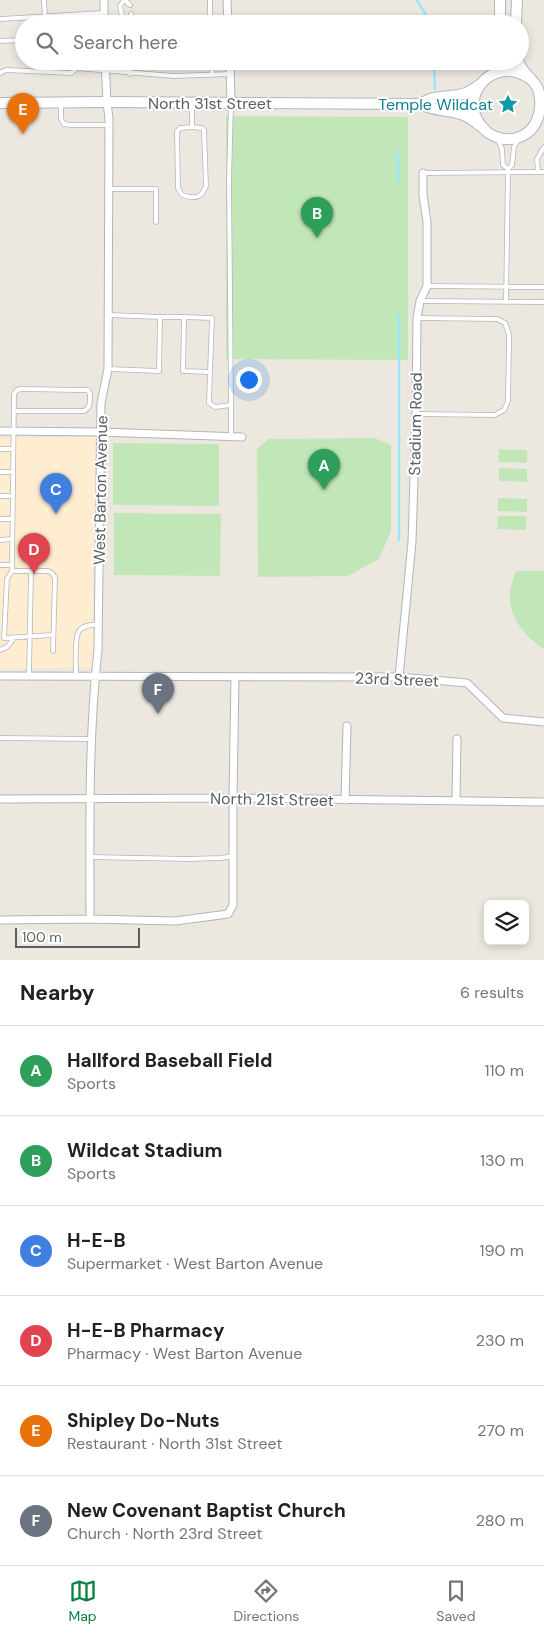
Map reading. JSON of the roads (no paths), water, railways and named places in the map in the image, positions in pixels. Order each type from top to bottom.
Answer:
[{"type":"street","points":[[104,0],[104,13]]},
{"type":"street","points":[[227,0],[228,15]]},
{"type":"street","points":[[500,0],[500,15]]},
{"type":"street","points":[[516,0],[516,15]]},
{"type":"street","points":[[230,70],[231,103]]},
{"type":"street","points":[[483,82],[500,71],[510,70],[527,77],[541,89],[542,108],[540,121],[523,136],[511,139],[489,134],[480,126],[475,115],[473,103],[476,92],[491,70]]},
{"type":"street","points":[[523,70],[527,77]]},
{"type":"street","name":"West Barton Avenue","points":[[90,919],[90,798],[95,676],[98,650],[101,403],[108,369],[109,125],[106,102],[106,71]]},
{"type":"street","name":"North 31st Street","points":[[420,104],[433,98],[469,93],[483,82]]},
{"type":"street","name":"North 31st Street","points":[[0,103],[420,104],[433,110],[449,110],[464,114],[472,118],[480,126]]},
{"type":"street","name":"Stadium Road","points":[[399,677],[412,542],[417,318],[420,301],[427,286],[428,222],[423,195],[423,172]]},
{"type":"street","points":[[0,432],[101,432],[242,437]]},
{"type":"street","name":"23rd Street","points":[[0,676],[399,677],[467,683],[504,718],[544,722]]},
{"type":"street","points":[[0,920],[90,919],[175,921],[228,914],[233,905],[232,798],[235,676]]},
{"type":"street","points":[[345,800],[348,726]]},
{"type":"street","points":[[456,800],[457,739]]},
{"type":"street","name":"North 21st Street","points":[[0,798],[232,798],[544,802]]},
{"type":"lane","points":[[44,0],[45,15]]},
{"type":"lane","points":[[122,15],[120,6],[124,0],[130,5]]},
{"type":"lane","points":[[210,0],[210,15]]},
{"type":"lane","points":[[65,15],[104,13]]},
{"type":"lane","points":[[0,19],[15,18]]},
{"type":"lane","points":[[0,41],[15,40]]},
{"type":"lane","points":[[0,73],[6,70],[71,73],[74,70]]},
{"type":"lane","points":[[96,70],[174,76],[230,74]]},
{"type":"lane","points":[[212,70],[212,75]]},
{"type":"lane","points":[[61,102],[61,119],[64,124],[109,125]]},
{"type":"lane","points":[[192,103],[192,127]]},
{"type":"lane","points":[[231,103],[229,180],[231,437]]},
{"type":"lane","points":[[192,127],[204,130],[206,186],[203,194],[198,197],[182,195],[178,188],[177,132],[180,128],[192,127]]},
{"type":"lane","points":[[495,136],[501,143],[503,165],[508,171]]},
{"type":"lane","points":[[506,302],[508,171],[512,165],[514,147],[523,136]]},
{"type":"lane","points":[[538,172],[537,159],[543,149]]},
{"type":"lane","points":[[423,172],[544,172]]},
{"type":"lane","points":[[109,189],[156,189],[156,222]]},
{"type":"lane","points":[[427,286],[544,287]]},
{"type":"lane","points":[[420,301],[544,302]]},
{"type":"lane","points":[[109,315],[212,318],[210,403],[214,407],[231,406]]},
{"type":"lane","points":[[108,369],[159,370],[160,316]]},
{"type":"lane","points":[[184,317],[183,371],[210,372]]},
{"type":"lane","points":[[416,414],[495,415],[504,410],[508,401],[509,343],[509,334],[505,323],[497,319],[417,318]]},
{"type":"lane","points":[[14,411],[84,412],[90,404],[90,394],[88,390],[17,390],[14,394],[12,571],[7,579],[2,638],[53,635]]},
{"type":"lane","points":[[0,449],[13,449]]},
{"type":"lane","points":[[0,472],[13,472]]},
{"type":"lane","points":[[0,496],[13,496]]},
{"type":"lane","points":[[0,519],[12,519]]},
{"type":"lane","points":[[0,540],[12,539]]},
{"type":"lane","points":[[0,565],[12,565]]},
{"type":"lane","points":[[12,571],[48,571],[55,578],[53,651]]},
{"type":"lane","points":[[29,676],[31,571]]},
{"type":"lane","points":[[76,676],[77,638],[80,630],[85,626],[98,624]]},
{"type":"lane","points":[[0,650],[7,647],[14,638]]},
{"type":"lane","points":[[0,738],[93,739]]},
{"type":"lane","points":[[90,858],[187,859],[233,856]]},
{"type":"waterway","points":[[417,0],[426,15]]},
{"type":"waterway","points":[[434,70],[435,89]]},
{"type":"waterway","points":[[397,150],[399,182]]},
{"type":"waterway","points":[[399,315],[399,540]]},
{"type":"place","name":"Temple Wildcat","points":[[508,104]]},
{"type":"place","name":"Shipley Do-Nuts","points":[[23,134]]},
{"type":"place","name":"Wildcat Stadium","points":[[317,238]]},
{"type":"place","name":"Hallford Baseball Field","points":[[324,490]]},
{"type":"place","name":"H-E-B","points":[[56,514]]},
{"type":"place","name":"H-E-B Pharmacy","points":[[34,574]]},
{"type":"place","name":"New Covenant Baptist Church","points":[[158,714]]}]
